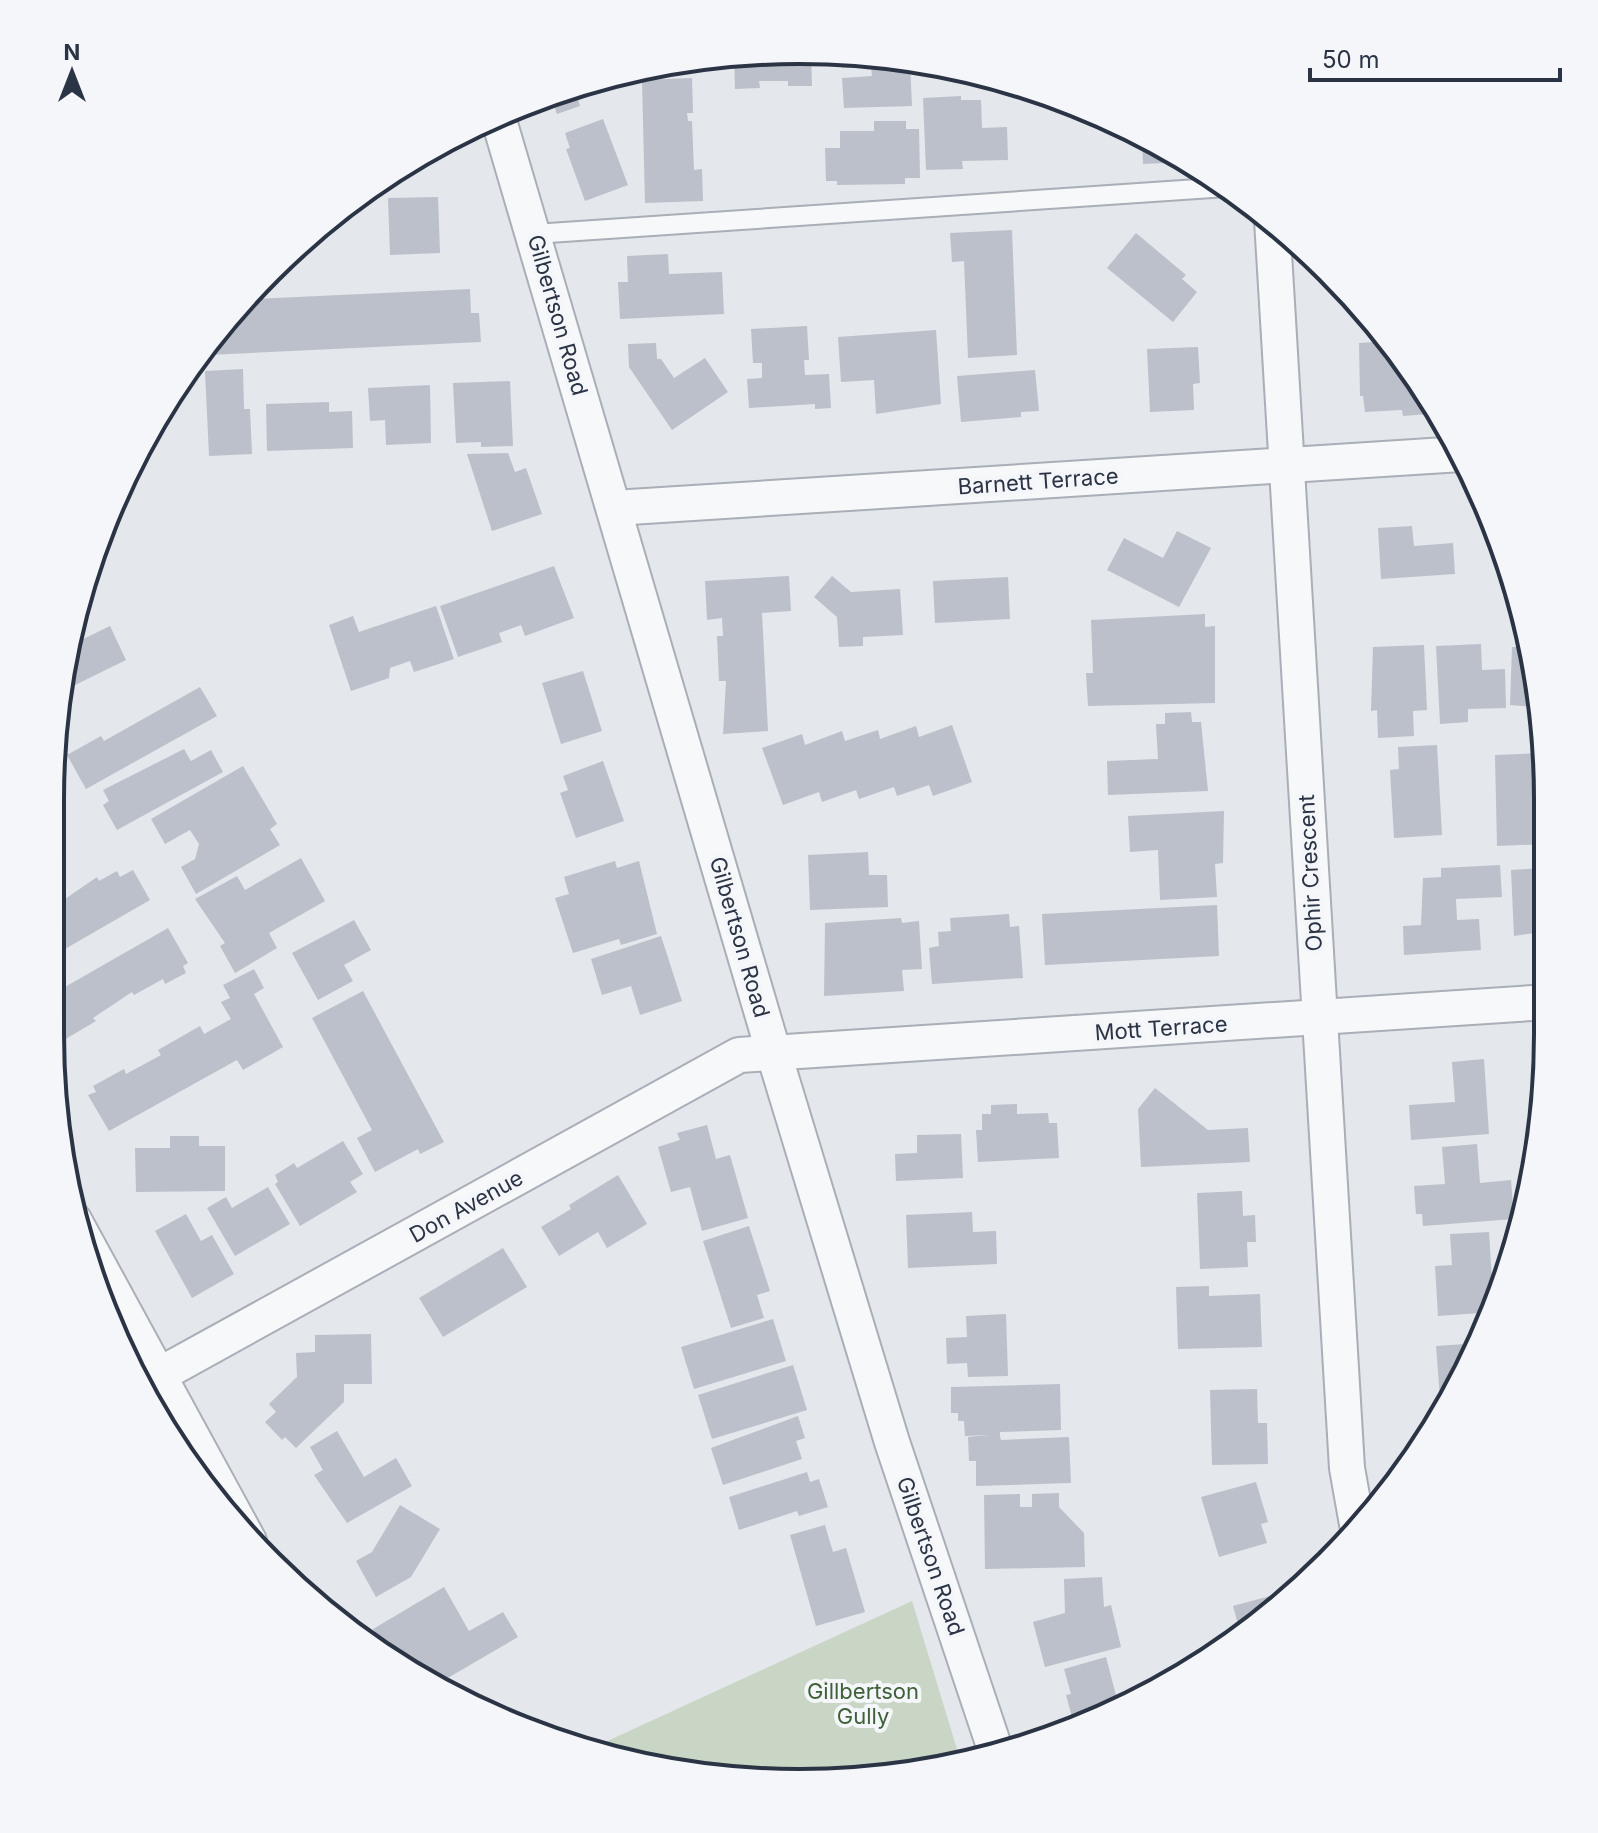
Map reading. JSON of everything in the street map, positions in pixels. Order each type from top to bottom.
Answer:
[{"type":"street","name":"Gilbertson Road","points":[[501,128],[774,1054],[892,1442],[993,1743]]},
{"type":"street","name":"Ophir Crescent","points":[[1273,237],[1347,1468],[1355,1515]]},
{"type":"street","name":"Barnett Terrace","points":[[614,508],[1448,455]]},
{"type":"street","name":"Mott Terrace","points":[[774,1054],[1534,1003]]},
{"type":"street","name":"Don Avenue","points":[[145,1362],[739,1055],[774,1054]]},
{"type":"street","points":[[115,1303],[145,1362],[206,1467]]},
{"type":"lane","points":[[534,234],[1207,188]]},
{"type":"green space","name":"Gillbertson Gully","points":[[912,1601],[958,1751],[895,1763],[799,1769],[703,1763],[604,1743]]},
{"type":"building","points":[[811,65],[812,86],[788,86],[788,81],[759,81],[760,88],[735,89],[734,67]]},
{"type":"building","points":[[871,68],[910,73],[912,106],[844,108],[842,78],[872,76]]},
{"type":"building","points":[[692,78],[693,113],[687,113],[688,121],[692,121],[694,170],[702,169],[703,201],[645,203],[642,81]]},
{"type":"building","points":[[961,96],[961,100],[981,100],[982,128],[1007,127],[1008,160],[962,161],[963,169],[926,170],[923,98]]},
{"type":"building","points":[[578,99],[580,106],[557,114],[554,106]]},
{"type":"building","points":[[603,119],[628,185],[585,201],[566,149],[570,148],[565,133]]},
{"type":"building","points":[[874,121],[906,121],[906,129],[919,129],[920,178],[905,178],[905,184],[837,185],[837,181],[826,181],[825,148],[840,148],[840,131],[874,131]]},
{"type":"building","points":[[1143,150],[1167,163],[1143,164]]},
{"type":"building","points":[[438,197],[440,253],[390,255],[388,198]]},
{"type":"building","points":[[1012,230],[1017,355],[968,358],[964,261],[952,262],[950,233]]},
{"type":"building","points":[[1136,233],[1186,275],[1182,279],[1197,292],[1173,322],[1107,268]]},
{"type":"building","points":[[668,254],[669,274],[722,272],[724,314],[620,319],[618,282],[628,282],[627,256]]},
{"type":"building","points":[[470,289],[471,313],[479,313],[481,342],[214,355],[260,299]]},
{"type":"building","points":[[807,326],[809,360],[804,360],[805,375],[829,374],[831,408],[815,409],[815,404],[749,408],[747,379],[762,378],[762,363],[753,363],[751,329]]},
{"type":"building","points":[[936,330],[941,404],[876,414],[874,380],[841,382],[838,337]]},
{"type":"building","points":[[1374,342],[1425,414],[1403,416],[1402,410],[1365,412],[1363,396],[1360,396],[1359,343]]},
{"type":"building","points":[[656,343],[657,359],[661,359],[674,378],[705,358],[728,392],[672,430],[629,367],[628,344]]},
{"type":"building","points":[[1198,347],[1200,383],[1193,384],[1194,410],[1150,412],[1147,349]]},
{"type":"building","points":[[243,369],[244,409],[250,409],[252,454],[209,456],[205,371]]},
{"type":"building","points":[[1035,370],[1039,411],[1021,412],[1021,417],[961,422],[957,376]]},
{"type":"building","points":[[510,381],[513,446],[481,447],[481,442],[456,443],[453,383]]},
{"type":"building","points":[[430,385],[431,443],[386,445],[385,420],[370,421],[368,388]]},
{"type":"building","points":[[329,402],[329,412],[352,411],[353,448],[267,451],[266,404]]},
{"type":"building","points":[[508,453],[515,472],[526,468],[542,514],[492,531],[467,454]]},
{"type":"building","points":[[1412,526],[1414,546],[1453,543],[1455,574],[1381,579],[1378,528]]},
{"type":"building","points":[[1177,531],[1211,548],[1179,607],[1107,570],[1124,538],[1163,558]]},
{"type":"building","points":[[554,566],[574,618],[525,636],[521,625],[499,633],[502,642],[458,657],[440,606]]},
{"type":"building","points":[[789,576],[791,611],[762,613],[768,731],[723,734],[726,681],[719,681],[717,636],[723,636],[722,618],[707,620],[705,581]]},
{"type":"building","points":[[832,576],[851,592],[900,589],[903,635],[863,637],[863,646],[839,647],[837,617],[814,597]]},
{"type":"building","points":[[1008,577],[1010,619],[935,623],[933,581]]},
{"type":"building","points":[[436,606],[454,659],[414,672],[410,661],[390,668],[389,678],[351,691],[329,625],[353,616],[359,632]]},
{"type":"building","points":[[1205,614],[1205,627],[1215,626],[1215,703],[1088,706],[1086,673],[1093,673],[1091,620]]},
{"type":"building","points":[[110,626],[126,660],[73,686],[82,640]]},
{"type":"building","points":[[1517,643],[1528,706],[1510,705],[1512,647],[1517,647]]},
{"type":"building","points":[[1481,644],[1482,670],[1505,669],[1506,708],[1468,709],[1468,722],[1440,724],[1436,646]]},
{"type":"building","points":[[1424,645],[1427,710],[1413,711],[1414,736],[1378,738],[1377,710],[1371,711],[1373,647]]},
{"type":"building","points":[[583,671],[602,731],[561,744],[542,683]]},
{"type":"building","points":[[200,687],[217,716],[86,789],[67,755],[101,736],[104,741]]},
{"type":"building","points":[[1191,712],[1192,722],[1201,722],[1208,791],[1108,795],[1107,761],[1158,759],[1156,724],[1165,724],[1165,713]]},
{"type":"building","points":[[952,725],[972,782],[933,796],[929,785],[897,796],[894,787],[859,799],[856,790],[822,802],[819,792],[783,805],[762,748],[802,734],[805,745],[842,731],[845,741],[878,730],[880,739],[916,726],[919,737]]},
{"type":"building","points":[[1437,745],[1442,835],[1394,838],[1390,770],[1399,769],[1398,747]]},
{"type":"building","points":[[184,749],[191,761],[211,750],[223,772],[117,830],[103,805],[109,801],[103,790]]},
{"type":"building","points":[[1532,754],[1534,845],[1497,846],[1495,755]]},
{"type":"building","points":[[603,761],[624,821],[576,838],[560,793],[568,790],[563,776]]},
{"type":"building","points":[[243,766],[277,824],[270,829],[280,845],[196,894],[181,867],[195,859],[199,844],[190,830],[165,844],[151,819]]},
{"type":"building","points":[[1224,811],[1223,863],[1215,864],[1217,897],[1160,900],[1158,850],[1130,852],[1128,816]]},
{"type":"building","points":[[868,852],[869,875],[887,875],[888,907],[810,910],[808,855]]},
{"type":"building","points":[[301,858],[325,901],[269,933],[277,948],[235,973],[220,946],[225,943],[195,899],[237,876],[245,890]]},
{"type":"building","points":[[615,861],[617,868],[639,861],[657,934],[621,945],[619,939],[573,953],[555,898],[569,894],[564,877]]},
{"type":"building","points":[[1500,865],[1502,897],[1456,899],[1457,920],[1479,919],[1481,950],[1404,955],[1403,926],[1421,925],[1423,878],[1441,877],[1441,868]]},
{"type":"building","points":[[1534,868],[1534,933],[1514,936],[1511,870]]},
{"type":"building","points":[[133,870],[150,900],[64,950],[64,900],[97,877],[99,881],[117,871],[120,877]]},
{"type":"building","points":[[1217,905],[1219,956],[1045,965],[1042,914]]},
{"type":"building","points":[[1009,914],[1010,927],[1019,926],[1023,978],[932,984],[929,948],[939,946],[938,932],[951,931],[950,918]]},
{"type":"building","points":[[901,918],[902,923],[919,921],[922,969],[902,970],[904,991],[824,996],[825,923]]},
{"type":"building","points":[[354,920],[371,950],[344,965],[353,981],[318,1000],[292,953]]},
{"type":"building","points":[[168,928],[188,963],[183,966],[186,973],[165,984],[163,979],[134,995],[132,992],[93,1018],[96,1021],[64,1040],[64,988]]},
{"type":"building","points":[[661,936],[682,1001],[640,1015],[631,986],[602,995],[591,959]]},
{"type":"building","points":[[254,969],[264,988],[254,994],[283,1047],[243,1070],[237,1060],[109,1131],[88,1095],[96,1092],[93,1086],[124,1069],[126,1074],[161,1055],[158,1050],[200,1026],[204,1034],[231,1019],[221,1002],[230,998],[223,985]]},
{"type":"building","points":[[363,991],[444,1142],[420,1154],[418,1149],[375,1172],[357,1138],[372,1130],[312,1018]]},
{"type":"building","points":[[1484,1059],[1489,1134],[1411,1140],[1409,1105],[1455,1102],[1452,1062]]},
{"type":"building","points":[[1155,1088],[1208,1130],[1248,1128],[1250,1162],[1141,1167],[1138,1109]]},
{"type":"building","points":[[1017,1104],[1017,1114],[1048,1113],[1049,1123],[1057,1123],[1059,1158],[978,1162],[976,1130],[982,1130],[982,1114],[991,1114],[991,1105]]},
{"type":"building","points":[[707,1125],[716,1159],[730,1155],[748,1218],[702,1231],[690,1187],[671,1192],[658,1147],[680,1140],[677,1133]]},
{"type":"building","points":[[961,1134],[963,1178],[896,1181],[895,1154],[917,1153],[917,1135]]},
{"type":"building","points":[[170,1136],[199,1136],[199,1146],[225,1146],[225,1191],[136,1192],[135,1148],[170,1148]]},
{"type":"building","points":[[343,1141],[363,1174],[350,1182],[357,1192],[300,1226],[275,1184],[278,1182],[275,1175],[294,1163],[297,1168]]},
{"type":"building","points":[[1477,1144],[1480,1183],[1511,1180],[1513,1207],[1510,1219],[1423,1226],[1422,1214],[1416,1214],[1414,1186],[1445,1184],[1442,1147]]},
{"type":"building","points":[[618,1175],[647,1224],[607,1248],[598,1232],[559,1256],[541,1227],[571,1209],[569,1205]]},
{"type":"building","points":[[268,1187],[290,1224],[235,1256],[207,1208],[226,1197],[232,1208]]},
{"type":"building","points":[[1242,1191],[1243,1216],[1255,1215],[1256,1242],[1247,1242],[1248,1267],[1200,1269],[1197,1193]]},
{"type":"building","points":[[972,1212],[973,1232],[996,1231],[997,1264],[908,1268],[906,1215]]},
{"type":"building","points":[[186,1214],[201,1241],[212,1235],[234,1274],[192,1298],[155,1231]]},
{"type":"building","points":[[749,1226],[770,1291],[757,1295],[764,1318],[731,1328],[703,1241]]},
{"type":"building","points":[[1489,1232],[1492,1278],[1479,1313],[1438,1316],[1435,1266],[1452,1265],[1450,1234]]},
{"type":"building","points":[[503,1248],[527,1287],[443,1337],[419,1298]]},
{"type":"building","points":[[1209,1286],[1209,1296],[1260,1294],[1262,1347],[1178,1349],[1176,1287]]},
{"type":"building","points":[[1006,1314],[1008,1376],[968,1377],[967,1363],[947,1364],[946,1338],[967,1337],[966,1316]]},
{"type":"building","points":[[773,1319],[786,1361],[694,1389],[681,1347]]},
{"type":"building","points":[[371,1334],[372,1384],[344,1384],[344,1402],[296,1448],[285,1437],[282,1440],[265,1422],[276,1412],[269,1404],[297,1377],[296,1353],[315,1352],[315,1335]]},
{"type":"building","points":[[1465,1344],[1440,1395],[1436,1346]]},
{"type":"building","points":[[793,1365],[807,1410],[712,1439],[698,1395]]},
{"type":"building","points":[[1060,1384],[1061,1430],[1000,1432],[1000,1436],[1001,1440],[1069,1437],[1071,1483],[976,1486],[976,1461],[969,1461],[968,1437],[989,1435],[965,1436],[964,1421],[958,1421],[958,1413],[951,1413],[951,1387]]},
{"type":"building","points":[[1257,1389],[1258,1423],[1267,1423],[1268,1464],[1212,1465],[1210,1390]]},
{"type":"building","points":[[798,1416],[805,1438],[796,1441],[802,1459],[723,1485],[711,1448]]},
{"type":"building","points":[[337,1431],[364,1477],[396,1458],[412,1486],[347,1523],[314,1475],[323,1470],[310,1447]]},
{"type":"building","points":[[807,1472],[810,1482],[819,1479],[828,1507],[799,1516],[797,1511],[739,1530],[729,1497]]},
{"type":"building","points":[[1256,1482],[1268,1522],[1261,1524],[1267,1543],[1219,1557],[1201,1497]]},
{"type":"building","points":[[1059,1493],[1059,1507],[1084,1533],[1085,1567],[985,1569],[984,1495],[1020,1494],[1020,1507],[1032,1507],[1032,1494]]},
{"type":"building","points":[[400,1505],[440,1529],[411,1577],[376,1597],[356,1561],[372,1552]]},
{"type":"building","points":[[825,1525],[833,1552],[846,1548],[865,1612],[816,1626],[790,1535]]},
{"type":"building","points":[[1102,1577],[1104,1607],[1111,1605],[1121,1647],[1045,1667],[1033,1622],[1065,1613],[1064,1579]]},
{"type":"building","points":[[444,1587],[469,1631],[503,1612],[518,1637],[446,1679],[391,1645],[373,1629]]},
{"type":"building","points":[[1274,1595],[1238,1623],[1233,1606]]},
{"type":"building","points":[[1106,1657],[1116,1697],[1072,1716],[1066,1695],[1071,1694],[1064,1669]]}]
